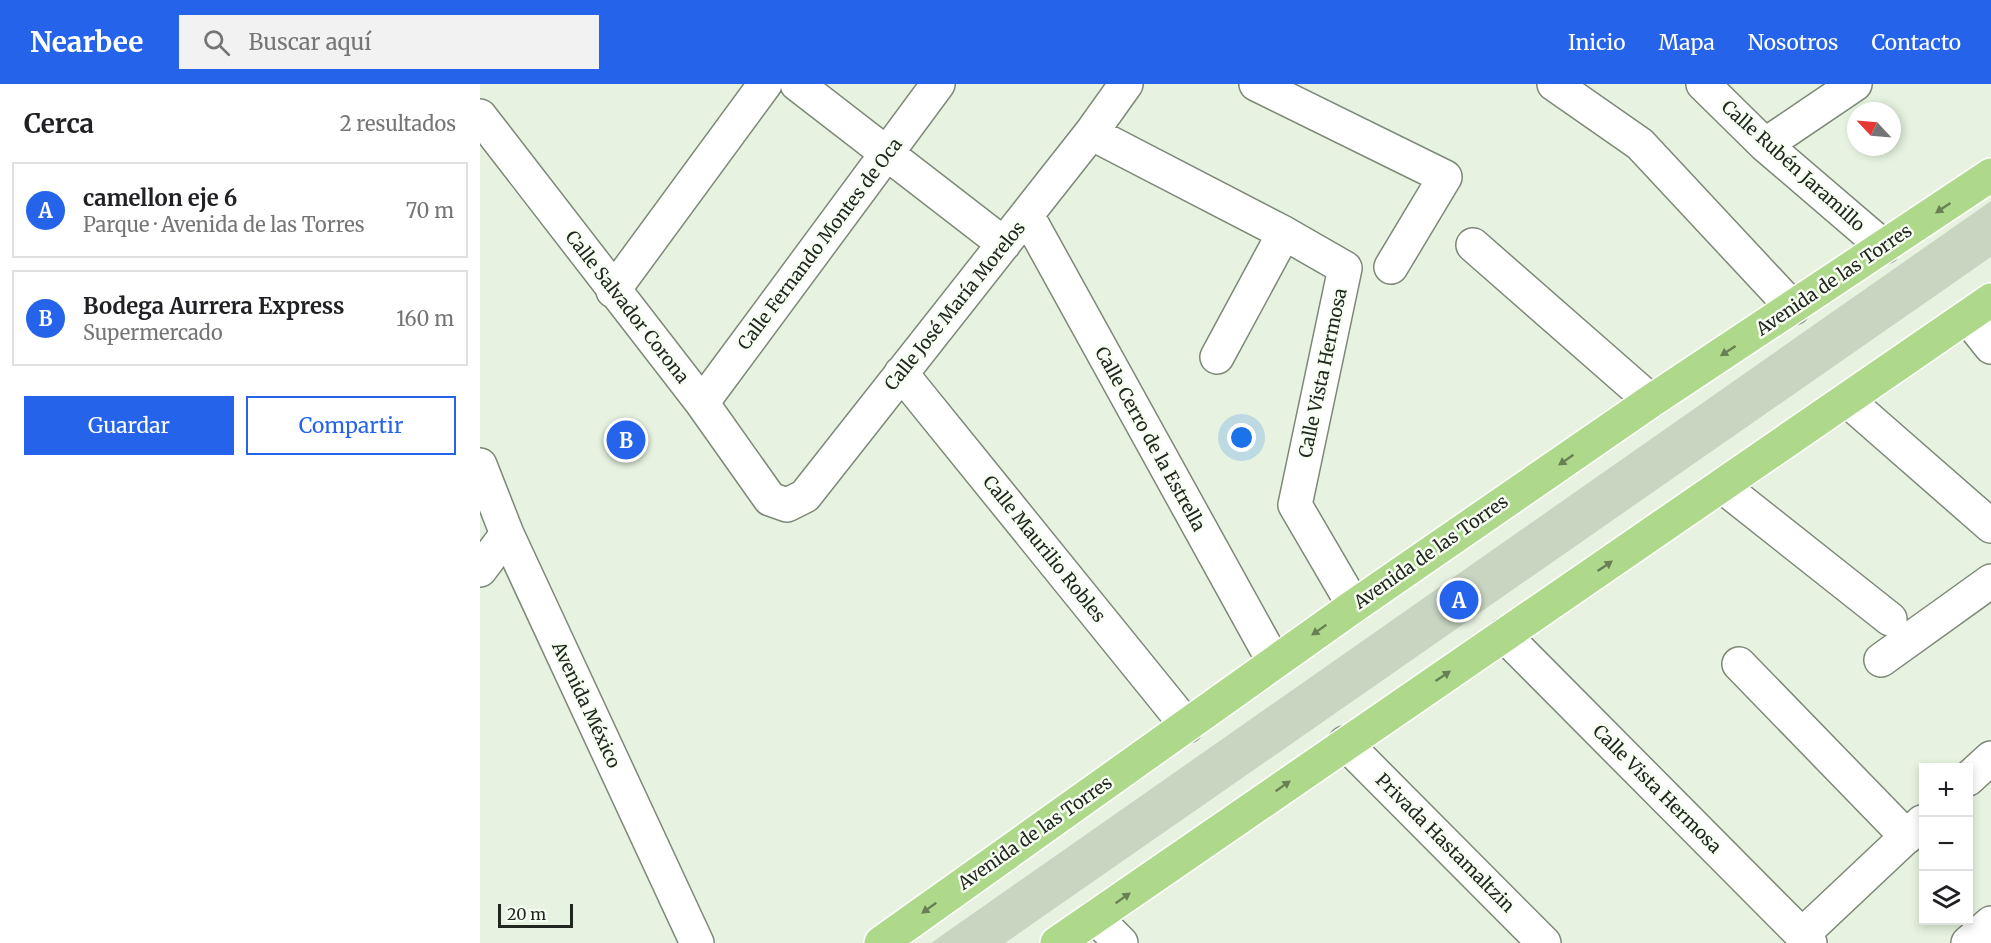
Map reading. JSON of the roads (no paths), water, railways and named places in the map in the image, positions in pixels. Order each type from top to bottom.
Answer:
[{"type":"main road","name":"Avenida de las Torres","points":[[881,943],[1354,606],[1651,401],[1991,175]]},
{"type":"main road","points":[[1057,943],[1979,308]]},
{"type":"street","points":[[613,291],[765,84]]},
{"type":"street","points":[[796,84],[1004,244]]},
{"type":"street","name":"Calle Fernando Montes de Oca","points":[[702,403],[938,84]]},
{"type":"street","name":"Calle José María Morelos","points":[[770,499],[787,505],[805,496],[1091,133],[1126,84]]},
{"type":"street","points":[[1256,84],[1445,177],[1391,267]]},
{"type":"street","points":[[1554,84],[1640,144],[1793,308]]},
{"type":"street","name":"Calle Rubén Jaramillo","points":[[1703,84],[1765,145],[1884,247]]},
{"type":"street","points":[[1765,145],[1855,84]]},
{"type":"street","name":"Calle Salvador Corona","points":[[480,116],[613,291],[702,403],[770,499]]},
{"type":"street","name":"Calle Vista Hermosa","points":[[1091,133],[1284,233],[1345,268],[1295,504],[1354,606]]},
{"type":"street","name":"Calle Cerro de la Estrella","points":[[1027,215],[1274,662]]},
{"type":"street","points":[[1217,357],[1284,233]]},
{"type":"street","points":[[1473,244],[1651,401]]},
{"type":"street","points":[[1979,308],[1991,347]]},
{"type":"street","name":"Calle Maurilio Robles","points":[[901,373],[1187,726]]},
{"type":"street","points":[[1847,400],[1991,526]]},
{"type":"street","name":"Avenida México","points":[[480,465],[507,534],[697,943]]},
{"type":"street","points":[[1722,486],[1890,619]]},
{"type":"street","points":[[480,570],[507,534]]},
{"type":"street","points":[[1881,660],[1991,581]]},
{"type":"street","name":"Calle Vista Hermosa","points":[[1504,635],[1806,939]]},
{"type":"street","points":[[1739,664],[1915,829],[1806,939]]},
{"type":"street","name":"Privada Hastamaltzin","points":[[1345,743],[1544,943]]},
{"type":"street","points":[[1973,774],[1991,758]]},
{"type":"street","points":[[1095,917],[1121,943]]},
{"type":"street","points":[[1968,943],[1991,922]]},
{"type":"place","name":"Bodega Aurrera Express","points":[[626,440]]},
{"type":"place","name":"camellon eje 6","points":[[1459,600]]}]
